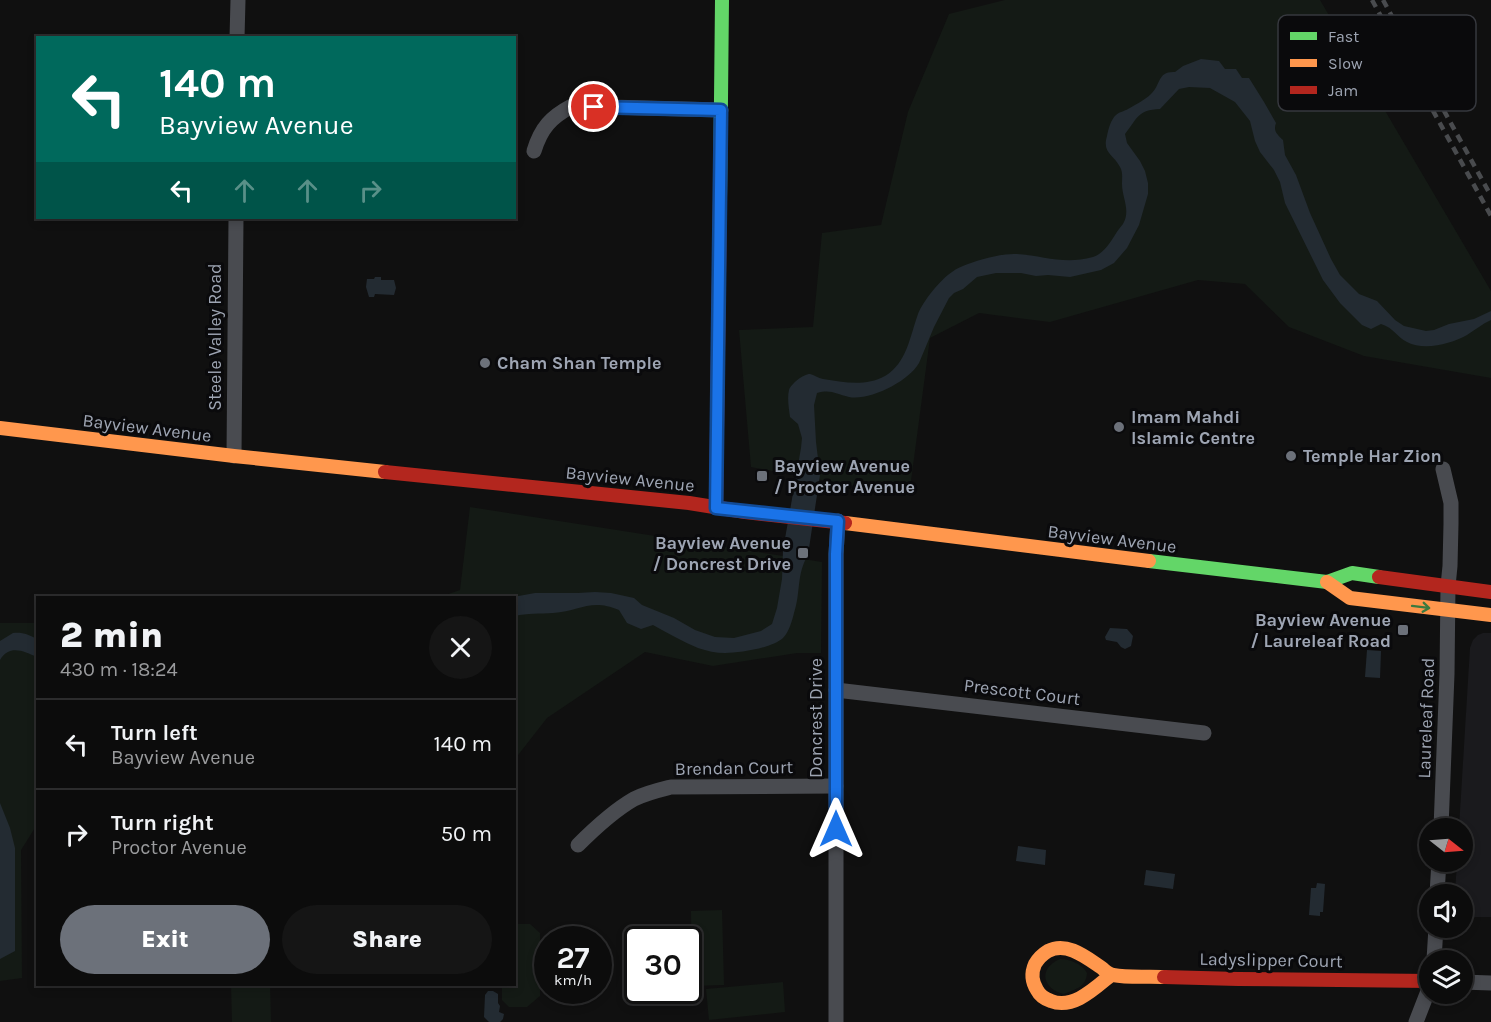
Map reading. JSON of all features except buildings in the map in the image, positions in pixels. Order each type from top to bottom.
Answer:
[{"type":"main road","points":[[716,508],[722,0]]},
{"type":"main road","name":"Bayview Avenue","points":[[0,428],[234,456],[689,503],[762,514],[832,520],[1055,550],[1327,582],[1352,573],[1491,592]]},
{"type":"main road","name":"Bayview Avenue","points":[[1327,582],[1350,598],[1491,615]]},
{"type":"main road","points":[[1059,948],[1070,949],[1084,956],[1111,975],[1084,996],[1063,1004],[1042,997],[1036,991],[1032,973],[1040,957],[1050,950],[1059,948]]},
{"type":"main road","name":"Ladyslipper Court","points":[[1111,975],[1419,981]]},
{"type":"street","points":[[237,36],[238,0]]},
{"type":"street","points":[[534,151],[538,136],[547,124],[572,106],[721,110]]},
{"type":"street","name":"Steele Valley Road","points":[[234,456],[236,219]]},
{"type":"street","name":"Laureleaf Road","points":[[1441,818],[1448,674],[1451,503],[1443,469]]},
{"type":"street","name":"Doncrest Drive","points":[[832,520],[836,554],[836,1022]]},
{"type":"street","name":"Prescott Court","points":[[836,690],[1204,733]]},
{"type":"street","name":"Brendan Court","points":[[578,845],[600,824],[634,799],[653,791],[671,787],[836,786]]},
{"type":"street","points":[[1473,982],[1491,983]]},
{"type":"street","points":[[1416,1022],[1423,1004]]},
{"type":"shaded area","points":[[1005,0],[1320,0],[1329,15],[1278,15],[1278,111],[1385,111],[1491,291],[1491,378],[1364,356],[1289,327],[1245,284],[1198,280],[1050,322],[979,313],[930,338],[909,496],[751,467],[739,330],[813,327],[822,233],[881,225],[908,112],[949,14]]},
{"type":"shaded area","points":[[1201,59],[1219,61],[1225,69],[1236,69],[1242,78],[1249,78],[1276,123],[1275,130],[1283,140],[1285,155],[1296,175],[1331,259],[1340,275],[1359,294],[1377,301],[1404,326],[1426,331],[1474,319],[1491,311],[1491,320],[1461,338],[1445,344],[1429,346],[1407,342],[1381,324],[1371,329],[1362,325],[1340,303],[1323,280],[1285,203],[1280,182],[1260,152],[1250,121],[1235,102],[1210,88],[1179,89],[1160,109],[1142,113],[1125,134],[1127,143],[1145,171],[1148,194],[1139,225],[1127,248],[1114,263],[1101,270],[1070,277],[996,273],[977,277],[949,298],[919,363],[898,383],[867,396],[849,397],[830,392],[817,393],[814,405],[820,475],[808,555],[800,577],[789,630],[778,642],[756,649],[731,653],[708,651],[653,625],[641,629],[627,623],[619,610],[601,605],[562,612],[516,616],[516,596],[535,593],[595,592],[634,598],[642,605],[715,637],[734,638],[761,631],[772,624],[782,579],[783,550],[802,438],[798,424],[790,417],[788,396],[792,385],[807,374],[823,379],[854,383],[870,382],[885,376],[892,371],[903,356],[920,309],[928,297],[948,275],[962,266],[1006,254],[1073,260],[1093,257],[1100,253],[1123,224],[1126,214],[1122,171],[1106,146],[1111,122],[1117,114],[1149,96],[1162,76],[1175,72]]},
{"type":"shaded area","points":[[381,277],[381,280],[394,280],[396,288],[394,295],[375,294],[374,297],[369,297],[366,287],[367,279]]},
{"type":"shaded area","points":[[470,507],[822,562],[821,653],[797,653],[713,666],[645,652],[547,718],[516,758],[516,596],[443,596],[460,590]]},
{"type":"shaded area","points":[[0,623],[36,623],[36,826],[21,850],[22,978],[0,981]]},
{"type":"shaded area","points":[[1110,628],[1127,629],[1133,636],[1131,646],[1125,649],[1117,642],[1106,640],[1105,637]]},
{"type":"shaded area","points":[[13,633],[29,635],[36,638],[36,657],[12,650],[0,660],[0,641]]},
{"type":"shaded area","points":[[1491,633],[1491,917],[1473,917],[1473,884],[1456,884],[1456,872],[1473,872],[1473,818],[1460,818],[1470,648],[1478,635]]},
{"type":"shaded area","points":[[1367,650],[1381,651],[1380,678],[1365,677]]},
{"type":"shaded area","points":[[0,803],[15,848],[15,951],[0,959]]},
{"type":"shaded area","points":[[1018,846],[1046,850],[1045,865],[1016,861]]},
{"type":"shaded area","points":[[1146,870],[1175,874],[1173,889],[1144,885]]},
{"type":"shaded area","points":[[1317,883],[1325,884],[1323,912],[1320,912],[1320,916],[1309,915],[1311,888],[1316,888]]},
{"type":"shaded area","points":[[722,910],[724,985],[702,986],[702,926],[691,926],[691,911]]},
{"type":"shaded area","points":[[516,924],[530,924],[534,928],[534,1001],[527,1007],[509,1007],[502,1000],[502,986],[516,986]]},
{"type":"shaded area","points":[[1060,959],[1075,963],[1087,973],[1082,984],[1064,994],[1051,988],[1046,978],[1048,968]]},
{"type":"shaded area","points":[[783,982],[785,1012],[709,1020],[706,989]]},
{"type":"shaded area","points":[[231,986],[270,986],[271,1022],[232,1022]]},
{"type":"shaded area","points":[[488,991],[498,994],[499,1012],[504,1014],[500,1022],[489,1022],[484,1017],[485,995]]},
{"type":"railway","points":[[1372,0],[1380,15]]},
{"type":"railway","points":[[1383,0],[1391,15]]},
{"type":"railway","points":[[1433,111],[1491,216]]},
{"type":"railway","points":[[1444,111],[1491,196]]},
{"type":"traffic: fast","points":[[720,198],[722,0]]},
{"type":"traffic: fast","points":[[1149,561],[1327,582],[1352,573],[1379,577]]},
{"type":"traffic: slow","points":[[0,428],[385,472]]},
{"type":"traffic: slow","points":[[845,523],[1149,561]]},
{"type":"traffic: slow","points":[[1327,582],[1350,598],[1491,615]]},
{"type":"traffic: slow","points":[[1111,975],[1083,996],[1067,1003],[1059,1003],[1040,994],[1034,984],[1033,974],[1035,964],[1042,955],[1055,948],[1062,948],[1076,952],[1113,975],[1164,977]]},
{"type":"traffic: jam","points":[[716,508],[720,198]]},
{"type":"traffic: jam","points":[[385,472],[689,503],[745,512],[845,523]]},
{"type":"traffic: jam","points":[[1379,577],[1491,592]]},
{"type":"traffic: jam","points":[[1164,977],[1419,981]]},
{"type":"place","name":"Cham Shan Temple","points":[[485,363]]},
{"type":"place","name":"Imam Mahdi Islamic Centre","points":[[1119,427]]},
{"type":"place","name":"Temple Har Zion","points":[[1291,456]]},
{"type":"place","name":"Bayview Avenue / Proctor Avenue","points":[[762,476]]},
{"type":"place","name":"Bayview Avenue / Doncrest Drive","points":[[803,553]]},
{"type":"place","name":"Bayview Avenue / Laureleaf Road","points":[[1403,630]]},
{"type":"route","points":[[594,107],[721,110],[716,508],[838,521],[836,829]]}]
